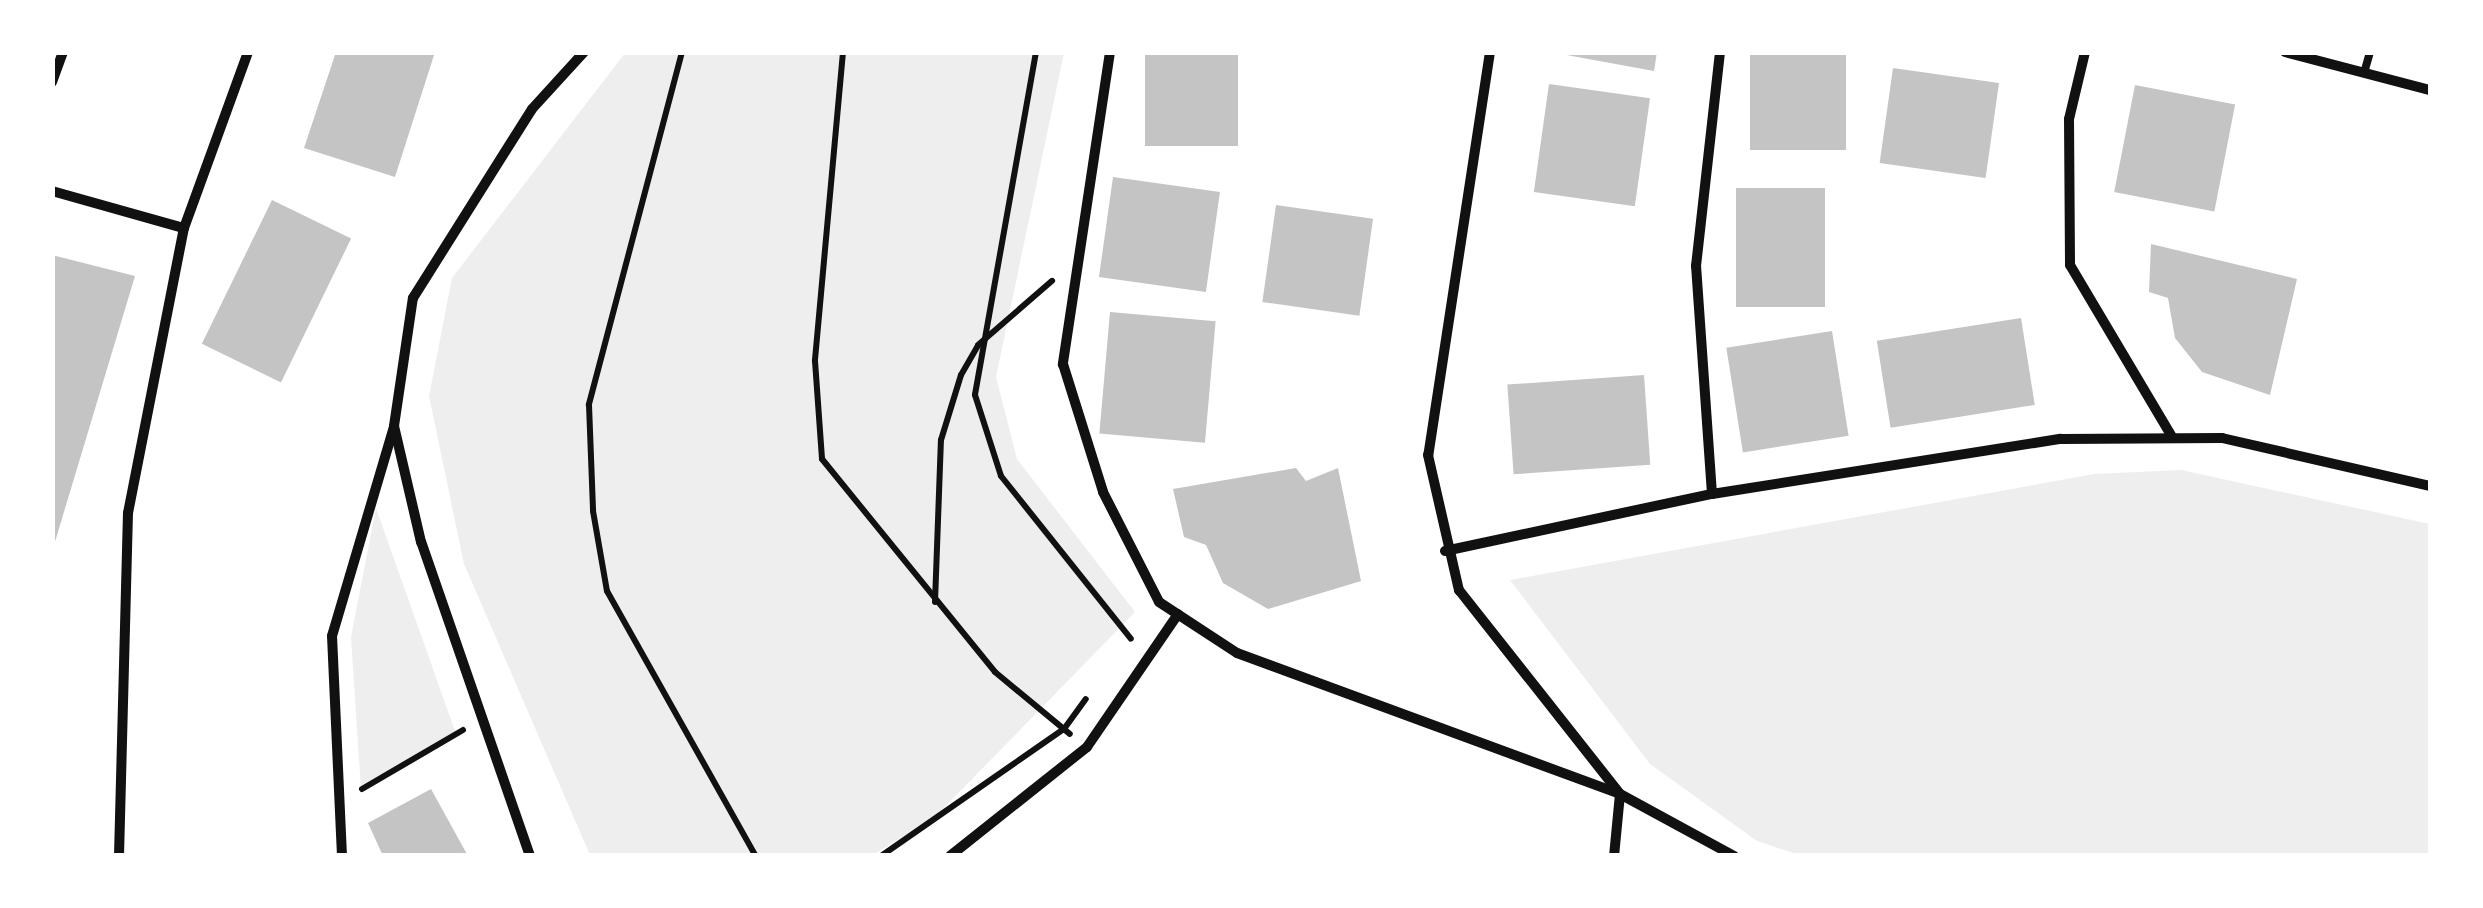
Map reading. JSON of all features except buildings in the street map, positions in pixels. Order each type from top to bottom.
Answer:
[{"type":"street","points":[[52,82],[63,52]]},
{"type":"street","points":[[119,856],[128,513],[184,228],[248,52]]},
{"type":"street","points":[[342,856],[332,636],[394,426],[413,298],[532,109],[584,52]]},
{"type":"street","points":[[1110,52],[1062,364],[1104,492],[1158,602],[1236,652],[1620,794],[1734,856]]},
{"type":"street","points":[[1490,52],[1428,454],[1445,551],[1459,590],[1620,794],[1614,856]]},
{"type":"street","points":[[1712,494],[1696,266],[1720,52]]},
{"type":"street","points":[[2085,52],[2070,119],[2070,265],[2171,435]]},
{"type":"street","points":[[2286,52],[2430,90]]},
{"type":"street","points":[[52,191],[184,228]]},
{"type":"street","points":[[394,426],[421,542],[530,856]]},
{"type":"street","points":[[1445,551],[1712,494],[2061,439],[2171,435],[2430,486]]},
{"type":"street","points":[[950,856],[1086,747],[1178,614]]},
{"type":"lane","points":[[2364,72],[2370,52]]},
{"type":"path","points":[[682,52],[589,405],[593,511],[608,592],[756,856]]},
{"type":"path","points":[[844,52],[813,422],[822,459],[995,672],[1086,747]]},
{"type":"path","points":[[1036,52],[978,344],[975,395],[1001,476],[1131,639]]},
{"type":"path","points":[[936,603],[930,552],[941,440],[978,344],[1032,296]]},
{"type":"path","points":[[1120,654],[1158,602]]},
{"type":"path","points":[[880,856],[1064,729],[1098,684]]},
{"type":"path","points":[[339,803],[482,718]]},
{"type":"shaded area","points":[[625,53],[1064,53],[996,377],[1017,459],[1135,612],[935,817],[873,855],[590,855],[464,564],[429,396],[452,278]]},
{"type":"shaded area","points":[[2181,470],[2430,524],[2430,855],[1799,855],[1757,841],[1650,764],[1510,580],[2094,474]]},
{"type":"shaded area","points":[[376,508],[456,734],[361,790],[351,637]]}]
